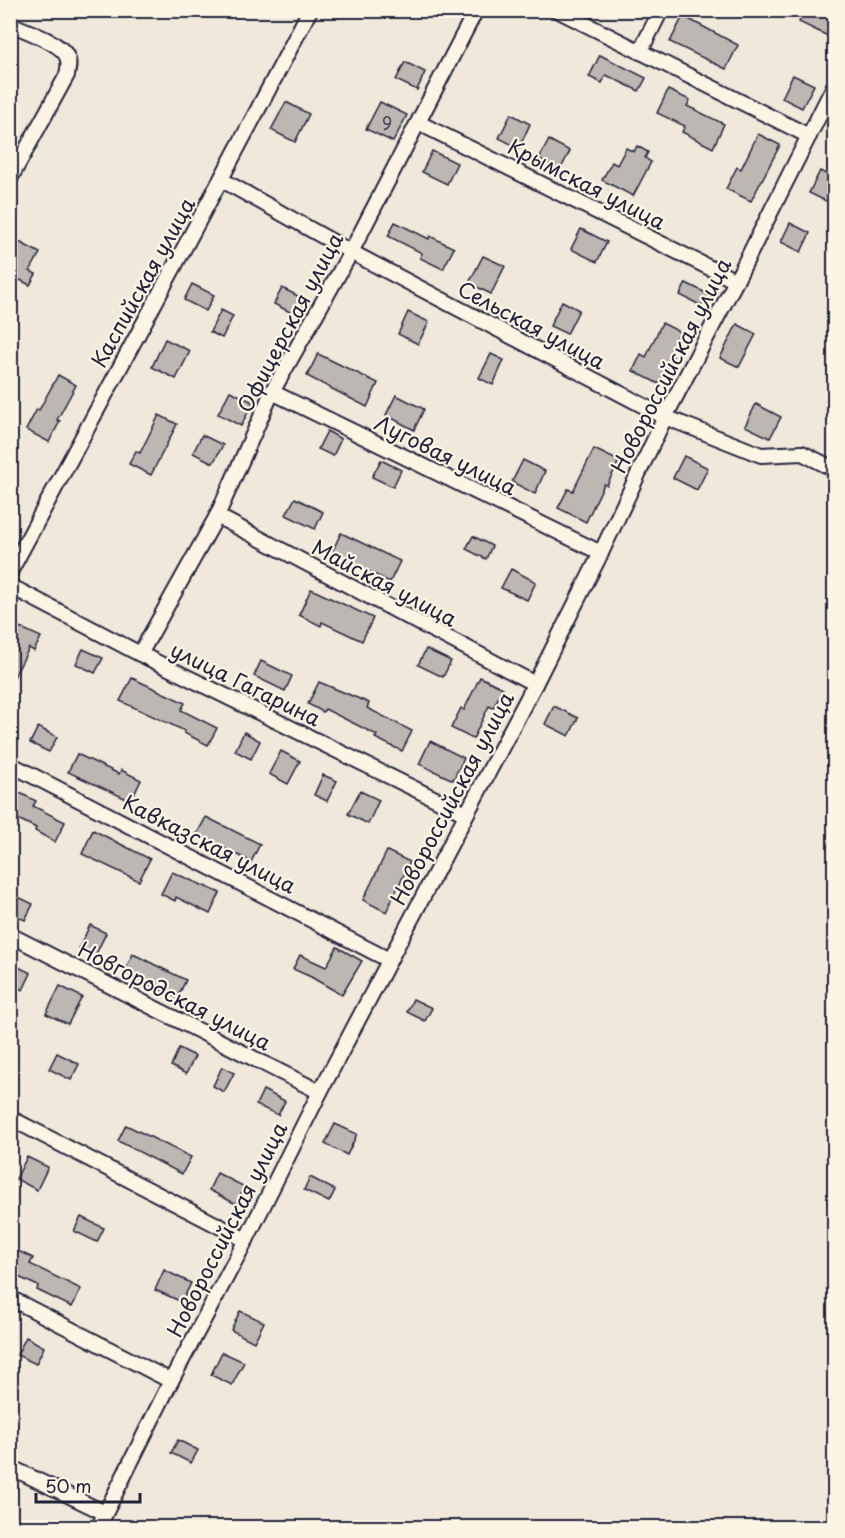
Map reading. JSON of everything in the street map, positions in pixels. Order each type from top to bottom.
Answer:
[{"type":"street","name":"Каспийская улица","points":[[10,572],[222,180],[310,10]]},
{"type":"street","name":"Офицерская улица","points":[[140,654],[217,516],[272,392],[351,252],[476,10]]},
{"type":"street","points":[[557,10],[808,136]]},
{"type":"street","points":[[640,52],[662,10]]},
{"type":"street","points":[[10,24],[53,43],[65,53],[69,67],[68,75],[10,179]]},
{"type":"street","name":"Новороссийская улица","points":[[98,1527],[320,1092],[602,553],[665,417],[834,86]]},
{"type":"street","name":"Крымская улица","points":[[419,123],[736,281]]},
{"type":"street","name":"Сельская улица","points":[[222,180],[351,252],[665,417],[761,454],[802,453],[834,469]]},
{"type":"street","name":"Луговая улица","points":[[272,392],[602,553]]},
{"type":"street","name":"Майская улица","points":[[217,516],[534,684]]},
{"type":"street","name":"улица Гагарина","points":[[10,586],[140,654],[466,814]]},
{"type":"street","name":"Кавказская улица","points":[[10,764],[389,960]]},
{"type":"street","name":"Новгородская улица","points":[[10,935],[320,1092]]},
{"type":"street","points":[[10,1118],[246,1240]]},
{"type":"street","points":[[10,1298],[171,1381]]},
{"type":"street","points":[[10,1467],[105,1513]]},
{"type":"building","points":[[805,10],[834,10],[834,39],[799,22]]},
{"type":"building","points":[[683,16],[738,45],[726,69],[670,42]]},
{"type":"building","points":[[600,55],[646,78],[639,91],[606,75],[602,83],[589,77]]},
{"type":"building","points":[[405,62],[425,72],[417,90],[396,80]]},
{"type":"building","points":[[793,75],[814,85],[802,108],[782,98]]},
{"type":"building","points":[[668,90],[690,100],[687,106],[724,124],[713,148],[682,132],[685,126],[657,113]]},
{"type":"building","points":[[286,102],[309,114],[295,142],[271,130]]},
{"type":"building","points":[[380,102],[407,115],[393,142],[366,129]]},
{"type":"building","points":[[511,114],[530,124],[519,148],[499,138]]},
{"type":"building","points":[[758,134],[780,145],[751,201],[726,189],[737,167],[741,169]]},
{"type":"building","points":[[549,140],[570,151],[560,170],[539,159]]},
{"type":"building","points":[[637,146],[648,152],[645,158],[651,162],[633,196],[602,180],[612,162],[617,165],[626,148],[634,152]]},
{"type":"building","points":[[432,151],[457,163],[447,184],[422,172]]},
{"type":"building","points":[[820,171],[834,178],[832,204],[809,193]]},
{"type":"building","points":[[395,222],[429,239],[430,236],[454,248],[443,269],[420,258],[422,253],[388,236]]},
{"type":"building","points":[[790,223],[810,233],[801,252],[781,242]]},
{"type":"building","points":[[581,229],[607,242],[597,262],[571,249]]},
{"type":"building","points":[[10,237],[40,253],[30,271],[36,274],[30,285],[10,275]]},
{"type":"building","points":[[483,256],[505,266],[491,294],[469,283]]},
{"type":"building","points":[[686,283],[708,294],[702,306],[680,295]]},
{"type":"building","points":[[192,284],[214,295],[206,311],[184,300]]},
{"type":"building","points":[[282,288],[306,300],[298,316],[274,304]]},
{"type":"building","points":[[562,301],[579,310],[567,334],[550,326]]},
{"type":"building","points":[[221,310],[233,316],[222,338],[210,332]]},
{"type":"building","points":[[408,312],[429,322],[418,344],[398,334]]},
{"type":"building","points":[[662,323],[680,332],[669,355],[673,356],[659,384],[633,371],[641,354],[646,357]]},
{"type":"building","points":[[737,324],[756,334],[739,367],[720,358]]},
{"type":"building","points":[[165,339],[190,351],[176,379],[152,367]]},
{"type":"building","points":[[318,354],[378,383],[367,407],[307,376]]},
{"type":"building","points":[[491,354],[504,360],[493,385],[479,378]]},
{"type":"building","points":[[58,375],[76,385],[57,420],[60,421],[49,442],[26,430]]},
{"type":"building","points":[[230,391],[253,402],[241,426],[218,414]]},
{"type":"building","points":[[396,395],[424,409],[414,430],[386,415]]},
{"type":"building","points":[[756,404],[781,417],[770,438],[745,426]]},
{"type":"building","points":[[159,415],[177,424],[151,475],[129,464],[136,451],[140,453]]},
{"type":"building","points":[[327,431],[341,439],[333,456],[318,449]]},
{"type":"building","points":[[202,435],[223,445],[213,463],[193,453]]},
{"type":"building","points":[[594,449],[619,461],[607,485],[604,484],[586,522],[558,508],[568,489],[573,491]]},
{"type":"building","points":[[684,456],[708,468],[697,490],[673,478]]},
{"type":"building","points":[[381,460],[401,470],[393,487],[372,477]]},
{"type":"building","points":[[523,460],[545,471],[535,494],[512,482]]},
{"type":"building","points":[[295,498],[323,512],[315,529],[286,515]]},
{"type":"building","points":[[341,533],[400,561],[390,582],[331,554]]},
{"type":"building","points":[[473,536],[492,546],[486,559],[466,549]]},
{"type":"building","points":[[511,569],[536,582],[527,600],[501,588]]},
{"type":"building","points":[[311,589],[373,618],[362,641],[322,622],[321,626],[299,615]]},
{"type":"building","points":[[17,626],[41,637],[34,651],[29,648],[10,685],[10,638]]},
{"type":"building","points":[[83,649],[103,658],[95,673],[76,664]]},
{"type":"building","points":[[426,649],[451,661],[443,677],[418,665]]},
{"type":"building","points":[[261,661],[292,676],[285,691],[254,676]]},
{"type":"building","points":[[480,677],[503,688],[493,708],[489,706],[473,739],[451,728],[461,708],[464,710]]},
{"type":"building","points":[[132,678],[185,703],[181,710],[217,728],[208,745],[184,733],[185,731],[120,701]]},
{"type":"building","points":[[319,682],[369,703],[367,708],[412,731],[402,751],[375,738],[377,735],[325,709],[323,712],[308,704]]},
{"type":"building","points":[[554,706],[578,718],[569,736],[545,724]]},
{"type":"building","points":[[38,727],[57,737],[49,752],[30,743]]},
{"type":"building","points":[[244,732],[260,741],[251,759],[235,751]]},
{"type":"building","points":[[430,741],[464,758],[453,780],[419,764]]},
{"type":"building","points":[[281,751],[300,761],[288,784],[269,774]]},
{"type":"building","points":[[77,754],[119,774],[121,770],[141,780],[131,801],[68,772]]},
{"type":"building","points":[[323,775],[337,781],[327,801],[314,795]]},
{"type":"building","points":[[10,788],[36,801],[33,806],[65,822],[55,842],[35,831],[36,828],[10,815]]},
{"type":"building","points":[[360,791],[379,800],[368,824],[348,814]]},
{"type":"building","points":[[206,817],[260,844],[251,862],[197,834]]},
{"type":"building","points":[[93,830],[150,859],[139,881],[82,854]]},
{"type":"building","points":[[387,851],[410,862],[386,912],[363,900]]},
{"type":"building","points":[[172,872],[220,893],[210,914],[176,897],[175,901],[161,894]]},
{"type":"building","points":[[10,893],[33,904],[25,920],[10,913]]},
{"type":"building","points":[[90,925],[106,933],[95,956],[79,948]]},
{"type":"building","points":[[337,947],[362,961],[342,995],[293,969],[300,955],[326,967]]},
{"type":"building","points":[[133,954],[186,980],[177,998],[124,972]]},
{"type":"building","points":[[10,963],[31,973],[23,990],[10,984]]},
{"type":"building","points":[[60,986],[82,997],[68,1024],[46,1014]]},
{"type":"building","points":[[413,999],[432,1008],[425,1021],[407,1012]]},
{"type":"building","points":[[179,1048],[195,1056],[186,1074],[171,1066]]},
{"type":"building","points":[[57,1053],[79,1064],[71,1080],[49,1069]]},
{"type":"building","points":[[222,1067],[234,1073],[224,1092],[213,1086]]},
{"type":"building","points":[[263,1090],[285,1101],[278,1115],[256,1105]]},
{"type":"building","points":[[335,1124],[357,1134],[347,1155],[325,1144]]},
{"type":"building","points":[[126,1125],[191,1157],[182,1174],[118,1141]]},
{"type":"building","points":[[27,1157],[48,1167],[37,1190],[16,1179]]},
{"type":"building","points":[[217,1173],[245,1187],[236,1204],[209,1190]]},
{"type":"building","points":[[310,1177],[335,1190],[329,1202],[304,1190]]},
{"type":"building","points":[[81,1217],[104,1228],[97,1242],[74,1231]]},
{"type":"building","points":[[10,1247],[33,1258],[30,1264],[81,1289],[72,1307],[37,1290],[38,1286],[10,1273]]},
{"type":"building","points":[[164,1270],[191,1283],[182,1302],[155,1290]]},
{"type":"building","points":[[240,1311],[264,1322],[254,1342],[231,1330]]},
{"type":"building","points":[[26,1337],[44,1347],[36,1364],[17,1355]]},
{"type":"building","points":[[222,1352],[244,1362],[232,1385],[211,1375]]},
{"type":"building","points":[[178,1440],[198,1450],[191,1463],[171,1453]]}]
